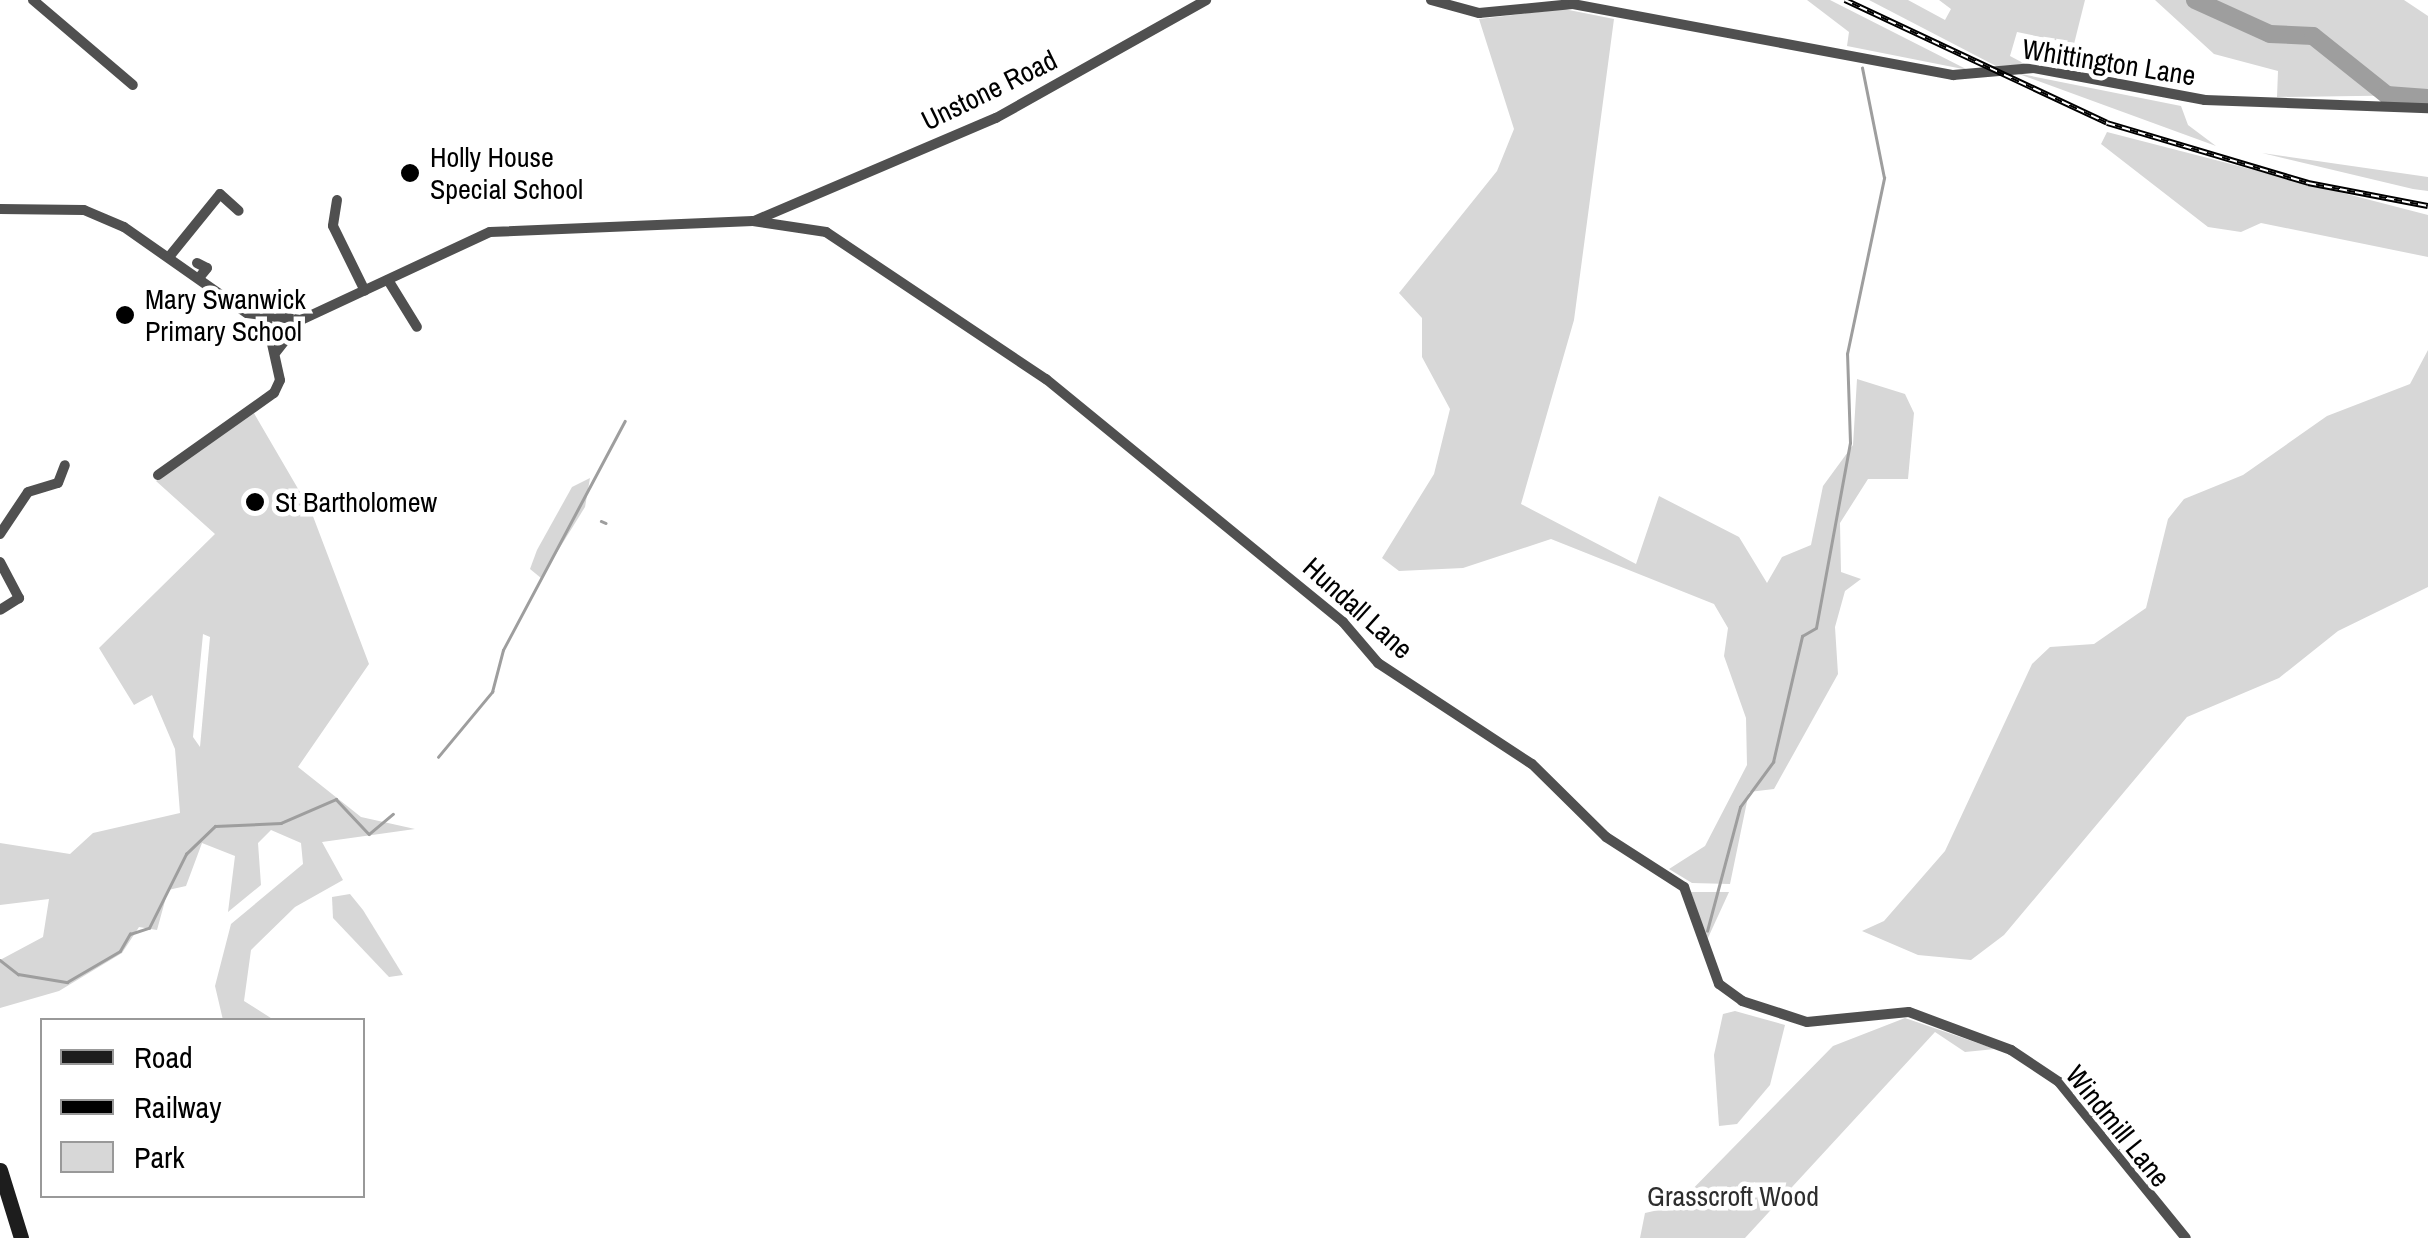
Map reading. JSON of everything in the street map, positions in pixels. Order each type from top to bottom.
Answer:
[{"type":"main road","points":[[0,1170],[21,1238]]},
{"type":"street","points":[[33,0],[134,85]]},
{"type":"street","name":"Unstone Road","points":[[753,221],[784,203],[996,118],[1206,0]]},
{"type":"street","name":"Whittington Lane","points":[[1431,0],[1480,13],[1573,4],[1728,36],[1862,53],[1953,75],[2034,68],[2205,100],[2428,108]]},
{"type":"street","points":[[169,257],[220,194],[239,211]]},
{"type":"street","points":[[337,200],[333,226],[365,291]]},
{"type":"street","points":[[0,209],[84,210],[266,317],[300,320]]},
{"type":"street","points":[[276,352],[300,320],[490,232],[753,221]]},
{"type":"street","name":"Hundall Lane","points":[[753,221],[854,246],[962,330],[1046,379],[1343,622],[1378,663],[1532,764],[1606,837],[1684,887],[1719,984],[1742,1001],[1807,1022],[1909,1012],[2011,1050]]},
{"type":"street","points":[[197,264],[207,268],[200,278]]},
{"type":"street","points":[[388,280],[417,327]]},
{"type":"street","points":[[158,475],[274,393],[276,352],[266,317]]},
{"type":"street","points":[[0,534],[28,492],[58,483],[65,465]]},
{"type":"street","points":[[0,562],[19,598],[0,610]]},
{"type":"street","name":"Windmill Lane","points":[[2011,1050],[2059,1082],[2186,1238]]},
{"type":"green space","points":[[1807,0],[1830,0],[1968,70],[1847,46],[1849,32]]},
{"type":"green space","points":[[1869,0],[1908,0],[1945,20],[1951,9],[1939,0],[2085,0],[2074,44],[2017,32],[2010,56],[2027,65],[1996,66]]},
{"type":"green space","points":[[2155,0],[2404,0],[2428,16],[2428,95],[2277,97],[2278,71],[2214,54]]},
{"type":"green space","points":[[1564,9],[1614,19],[1574,320],[1521,504],[1636,564],[1659,496],[1739,537],[1767,583],[1782,557],[1811,545],[1823,486],[1853,445],[1857,379],[1905,394],[1914,413],[1908,479],[1868,479],[1840,523],[1841,572],[1861,579],[1845,591],[1835,627],[1838,674],[1774,789],[1749,792],[1730,884],[1692,883],[1669,869],[1705,846],[1747,765],[1746,718],[1724,656],[1728,628],[1714,604],[1551,539],[1463,568],[1399,571],[1382,558],[1434,474],[1450,409],[1422,357],[1422,318],[1399,293],[1497,171],[1514,129],[1479,19]]},
{"type":"green space","points":[[2016,73],[2181,106],[2188,125],[2216,146]]},
{"type":"green space","points":[[2107,132],[2428,215],[2428,257],[2261,223],[2241,232],[2208,227],[2101,144]]},
{"type":"green space","points":[[2262,153],[2428,177],[2428,191],[2413,189]]},
{"type":"green space","points":[[2428,350],[2428,587],[2338,631],[2279,678],[2187,717],[2004,935],[1971,960],[1918,955],[1862,931],[1884,921],[1945,851],[2032,664],[2050,647],[2094,644],[2146,608],[2168,519],[2184,499],[2243,475],[2327,416],[2410,384]]},
{"type":"green space","points":[[251,408],[311,511],[369,664],[298,767],[361,817],[415,829],[322,842],[343,880],[295,907],[251,950],[244,1001],[271,1018],[223,1018],[215,986],[231,924],[303,864],[301,843],[271,830],[258,843],[261,885],[228,912],[235,856],[202,843],[186,886],[168,890],[157,930],[139,927],[122,953],[59,991],[0,1008],[0,960],[43,937],[49,899],[0,905],[0,843],[70,854],[93,833],[180,813],[175,749],[152,695],[134,705],[99,648],[215,534],[156,481]],"holes":[[[203,634],[210,637],[200,747],[193,737]]]},
{"type":"green space","points":[[590,478],[585,507],[541,578],[530,569],[537,550],[572,487]]},
{"type":"green space","points":[[1691,892],[1729,892],[1707,940]]},
{"type":"green space","points":[[350,894],[403,975],[389,977],[333,918],[332,897]]},
{"type":"green space","points":[[1735,1011],[1785,1025],[1770,1085],[1737,1124],[1719,1126],[1714,1055],[1723,1014]]},
{"type":"green space","name":"Grasscroft Wood","points":[[1905,1018],[1995,1049],[1965,1052],[1935,1032],[1745,1238],[1640,1238],[1645,1213],[1676,1206],[1833,1046]]},
{"type":"waterway","points":[[2195,0],[2270,34],[2313,36],[2387,95],[2428,98]]},
{"type":"waterway","points":[[1707,931],[1740,807],[1773,762],[1802,636],[1816,628],[1850,443],[1847,354],[1884,178],[1862,68]]},
{"type":"waterway","points":[[438,757],[492,692],[503,650],[625,421]]},
{"type":"waterway","points":[[601,521],[606,523]]},
{"type":"waterway","points":[[0,960],[18,974],[67,982],[120,951],[130,934],[149,928],[186,854],[215,826],[281,823],[336,799],[369,834],[393,814]]},
{"type":"railway","points":[[1845,0],[2107,123],[2308,183],[2428,206]]},
{"type":"place","name":"Holly House Special School","points":[[410,173]]},
{"type":"place","name":"Mary Swanwick Primary School","points":[[125,315]]},
{"type":"place","name":"St Bartholomew","points":[[255,502]]}]
